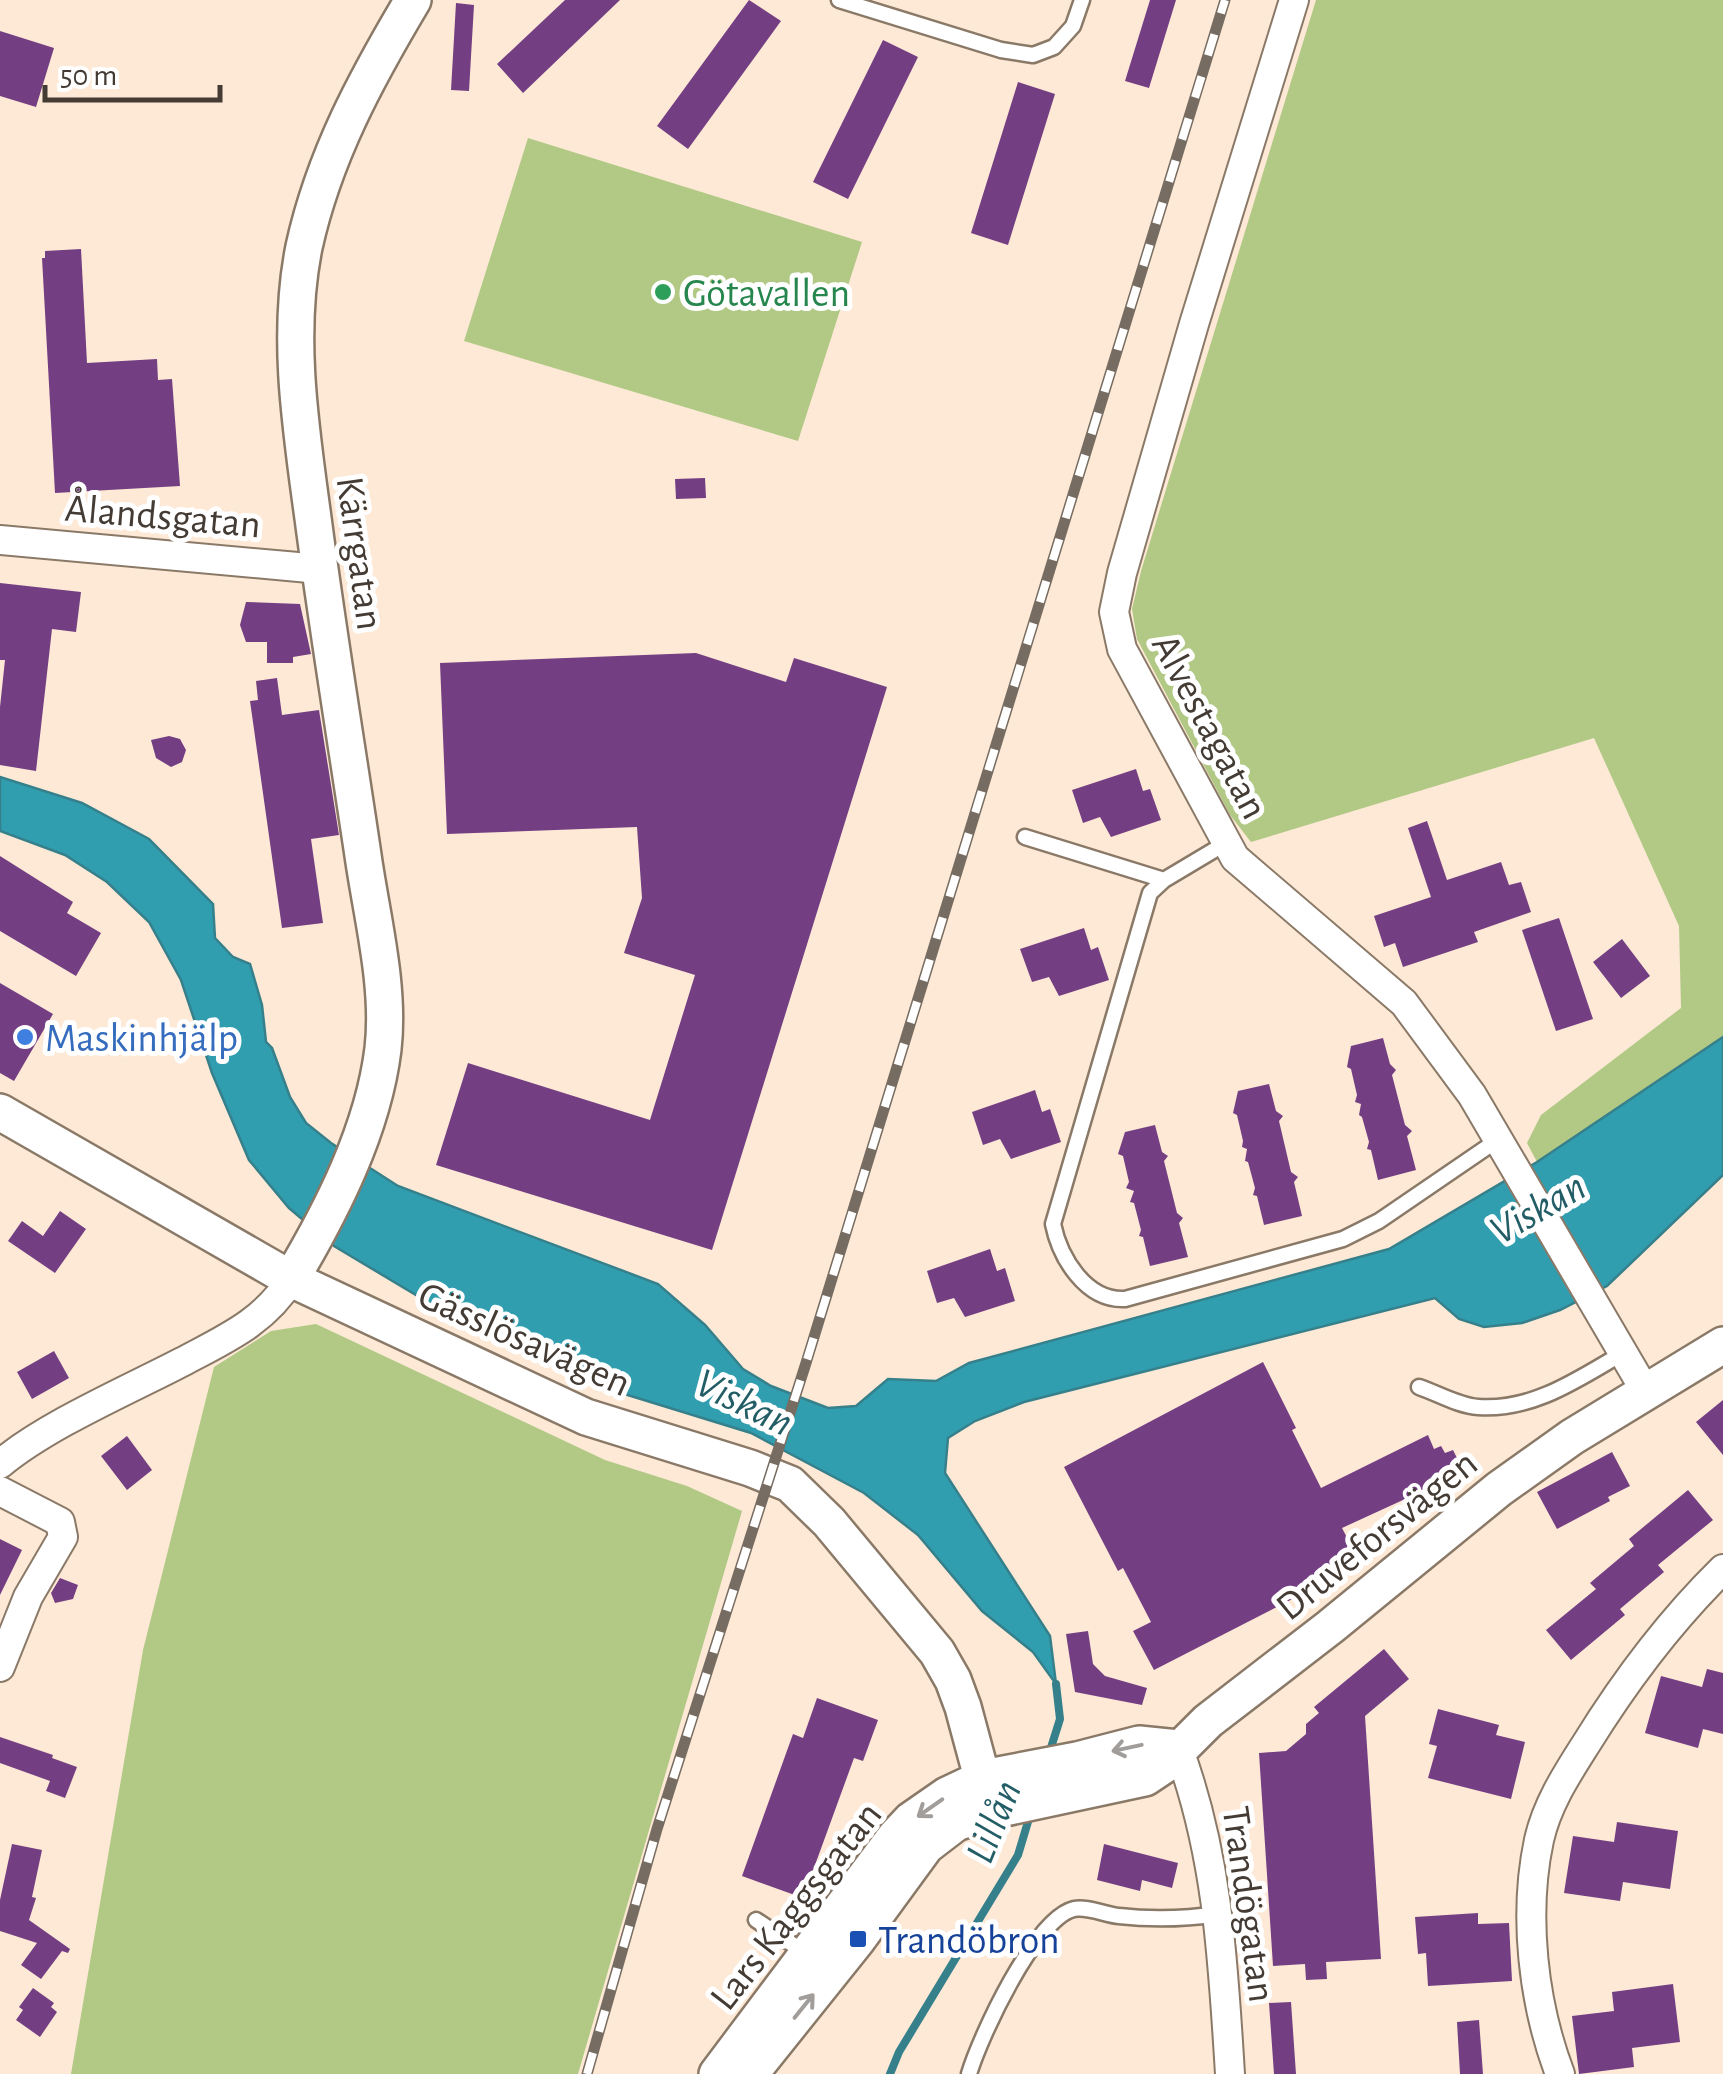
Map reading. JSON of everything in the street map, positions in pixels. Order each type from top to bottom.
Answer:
[{"type":"street","name":"Kärrgatan","points":[[291,1279],[313,1243],[360,1137],[383,1047],[380,968],[320,569],[301,424],[296,329],[304,250],[326,167],[354,103],[413,0]]},
{"type":"street","name":"Alvestagatan","points":[[1294,0],[1122,573],[1114,612],[1122,649],[1235,858],[1404,1003],[1472,1095],[1623,1354]]},
{"type":"street","name":"Ålandsgatan","points":[[0,540],[320,569]]},
{"type":"street","name":"Gässlösavägen","points":[[0,1112],[291,1279],[586,1417],[790,1484],[829,1522],[936,1652],[953,1680],[1002,1791]]},
{"type":"street","points":[[0,1464],[74,1419],[223,1340],[277,1303],[291,1279]]},
{"type":"street","name":"Druveforsvägen","points":[[1002,1791],[1083,1775],[1145,1778],[1500,1489],[1572,1436],[1723,1345]]},
{"type":"street","points":[[1623,1354],[1646,1392]]},
{"type":"street","points":[[0,1491],[60,1522],[63,1537],[28,1598],[0,1667]]},
{"type":"street","points":[[1560,2074],[1548,2042],[1534,1969],[1533,1890],[1540,1838],[1557,1790],[1620,1688],[1694,1597],[1723,1569]]},
{"type":"street","name":"Trandögatan","points":[[1178,1748],[1206,1838],[1219,1914],[1230,2074]]},
{"type":"street","name":"Lars Kaggsgatan","points":[[717,2074],[903,1829],[947,1795],[1002,1791]]},
{"type":"street","name":"Lars Kaggsgatan","points":[[750,2074],[926,1846],[1002,1791]]},
{"type":"lane","points":[[839,0],[1001,50],[1034,55],[1054,47],[1074,26],[1082,0]]},
{"type":"lane","points":[[1026,836],[1164,880]]},
{"type":"lane","points":[[1226,843],[1164,880],[1150,893],[1053,1224],[1057,1244],[1069,1265],[1099,1295],[1111,1300],[1124,1299],[1343,1238],[1380,1221],[1499,1139]]},
{"type":"lane","points":[[1419,1387],[1476,1408],[1516,1405],[1565,1388],[1623,1354]]},
{"type":"lane","points":[[969,2074],[997,2001],[1059,1916],[1076,1908],[1169,1921],[1219,1914]]},
{"type":"lane","points":[[756,1920],[807,1955]]},
{"type":"green space","points":[[1316,0],[1723,0],[1723,1037],[1537,1162],[1527,1143],[1541,1115],[1681,1008],[1679,926],[1594,738],[1251,842],[1230,815],[1137,639],[1132,609],[1141,571]]},
{"type":"green space","name":"Götavallen","points":[[528,138],[862,242],[798,441],[464,341]]},
{"type":"green space","points":[[316,1324],[605,1460],[687,1486],[742,1511],[578,2074],[71,2074],[143,1650],[214,1367],[271,1331]]},
{"type":"water","name":"Viskan","points":[[0,777],[82,803],[149,839],[213,904],[215,938],[233,957],[250,964],[262,1005],[266,1042],[272,1048],[290,1097],[306,1123],[331,1143],[398,1186],[658,1284],[705,1325],[743,1369],[771,1386],[828,1408],[856,1406],[888,1379],[936,1381],[969,1363],[1389,1249],[1537,1162],[1723,1037],[1723,1175],[1607,1286],[1560,1310],[1522,1323],[1484,1327],[1459,1319],[1435,1298],[1024,1402],[975,1421],[948,1438],[945,1473],[1050,1636],[1056,1684],[1033,1652],[982,1611],[918,1535],[864,1493],[751,1433],[618,1392],[476,1331],[334,1246],[289,1208],[249,1160],[212,1073],[181,980],[149,922],[107,882],[65,855],[0,831]]},
{"type":"building","points":[[565,0],[620,0],[523,93],[497,64]]},
{"type":"building","points":[[749,0],[781,21],[688,149],[657,126]]},
{"type":"building","points":[[1150,0],[1176,0],[1149,88],[1125,81]]},
{"type":"building","points":[[456,3],[474,5],[469,91],[451,90]]},
{"type":"building","points":[[0,31],[54,48],[36,107],[0,96]]},
{"type":"building","points":[[883,40],[918,57],[848,199],[813,182]]},
{"type":"building","points":[[1018,82],[1055,94],[1008,245],[971,233]]},
{"type":"building","points":[[81,249],[87,363],[157,359],[158,380],[172,379],[180,486],[55,493],[42,258],[45,251]]},
{"type":"building","points":[[705,478],[706,498],[676,499],[675,479]]},
{"type":"building","points":[[0,583],[81,592],[76,632],[52,629],[36,771],[0,765],[5,660],[0,660]]},
{"type":"building","points":[[246,602],[300,604],[311,654],[293,657],[293,663],[267,663],[267,642],[246,642],[240,625]]},
{"type":"building","points":[[696,653],[786,682],[794,658],[887,687],[712,1250],[436,1165],[468,1063],[650,1120],[695,975],[624,953],[642,898],[637,827],[447,834],[440,663]]},
{"type":"building","points":[[277,678],[282,715],[319,710],[339,835],[311,839],[323,923],[282,928],[250,701],[258,700],[256,681]]},
{"type":"building","points":[[169,736],[180,739],[186,750],[182,762],[171,767],[156,758],[151,740]]},
{"type":"building","points":[[1136,769],[1143,791],[1150,789],[1161,820],[1111,837],[1100,817],[1083,823],[1072,790]]},
{"type":"building","points":[[1427,821],[1447,880],[1501,862],[1509,885],[1521,882],[1531,912],[1474,932],[1478,942],[1403,967],[1395,943],[1384,947],[1374,916],[1431,897],[1408,828]]},
{"type":"building","points":[[0,856],[73,902],[67,913],[101,933],[76,976],[0,931]]},
{"type":"building","points":[[1559,918],[1593,1019],[1556,1031],[1522,930]]},
{"type":"building","points":[[1084,928],[1091,950],[1098,947],[1109,980],[1059,996],[1049,977],[1032,982],[1020,949]]},
{"type":"building","points":[[1622,939],[1650,976],[1621,998],[1593,962]]},
{"type":"building","points":[[0,983],[53,1014],[14,1081],[0,1073]]},
{"type":"building","points":[[1383,1038],[1390,1064],[1396,1070],[1392,1075],[1405,1125],[1412,1131],[1407,1136],[1416,1170],[1378,1180],[1359,1115],[1361,1104],[1355,1102],[1357,1095],[1351,1069],[1347,1067],[1351,1046]]},
{"type":"building","points":[[1269,1084],[1276,1111],[1283,1116],[1279,1121],[1291,1172],[1298,1177],[1294,1182],[1302,1216],[1264,1225],[1245,1161],[1247,1149],[1242,1147],[1237,1115],[1233,1113],[1238,1091]]},
{"type":"building","points":[[1035,1090],[1042,1112],[1050,1109],[1061,1142],[1011,1159],[1000,1139],[983,1145],[972,1112]]},
{"type":"building","points":[[1155,1125],[1162,1152],[1168,1156],[1164,1161],[1177,1213],[1183,1218],[1179,1223],[1188,1257],[1150,1266],[1143,1237],[1139,1236],[1134,1203],[1130,1202],[1134,1191],[1126,1188],[1129,1182],[1123,1156],[1118,1154],[1125,1132]]},
{"type":"building","points":[[60,1211],[86,1229],[55,1273],[8,1241],[22,1221],[43,1236]]},
{"type":"building","points":[[990,1249],[997,1271],[1005,1268],[1015,1301],[965,1317],[954,1298],[937,1303],[927,1271]]},
{"type":"building","points":[[54,1351],[69,1378],[32,1399],[17,1372]]},
{"type":"building","points":[[1263,1362],[1321,1488],[1428,1435],[1434,1449],[1441,1446],[1445,1453],[1453,1450],[1464,1472],[1342,1528],[1361,1564],[1154,1670],[1133,1631],[1151,1622],[1123,1568],[1118,1571],[1064,1467]]},
{"type":"building","points":[[1723,1400],[1723,1455],[1696,1422]]},
{"type":"building","points":[[127,1436],[152,1470],[127,1490],[101,1456]]},
{"type":"building","points":[[1612,1452],[1630,1486],[1557,1529],[1537,1492]]},
{"type":"building","points":[[1688,1490],[1713,1520],[1658,1565],[1664,1572],[1620,1609],[1625,1615],[1571,1660],[1546,1630],[1596,1589],[1590,1583],[1634,1546],[1629,1539]]},
{"type":"building","points":[[0,1539],[22,1550],[0,1595]]},
{"type":"building","points":[[60,1578],[78,1585],[73,1599],[55,1603],[51,1593]]},
{"type":"building","points":[[1088,1631],[1093,1664],[1105,1676],[1147,1688],[1142,1705],[1075,1692],[1066,1634]]},
{"type":"building","points":[[1384,1649],[1409,1679],[1365,1716],[1381,1959],[1326,1962],[1327,1979],[1306,1980],[1305,1964],[1273,1966],[1259,1753],[1286,1751],[1306,1734],[1306,1724],[1319,1713],[1314,1707]]},
{"type":"building","points":[[1707,1669],[1723,1673],[1723,1734],[1703,1729],[1698,1748],[1645,1733],[1661,1676],[1702,1687]]},
{"type":"building","points":[[817,1698],[878,1720],[863,1761],[854,1758],[803,1898],[742,1876],[793,1734],[803,1738]]},
{"type":"building","points":[[1438,1709],[1499,1725],[1496,1735],[1525,1742],[1511,1799],[1428,1778],[1437,1746],[1429,1744]]},
{"type":"building","points":[[0,1737],[77,1767],[65,1798],[46,1791],[50,1781],[0,1763]]},
{"type":"building","points":[[1617,1822],[1678,1831],[1670,1889],[1623,1882],[1620,1901],[1564,1893],[1573,1836],[1614,1842]]},
{"type":"building","points":[[12,1844],[42,1850],[29,1920],[70,1949],[68,1953],[62,1951],[41,1979],[21,1965],[37,1943],[0,1931],[0,1900]]},
{"type":"building","points":[[1104,1844],[1178,1863],[1172,1888],[1142,1880],[1140,1891],[1097,1880]]},
{"type":"building","points":[[1478,1913],[1478,1924],[1509,1923],[1512,1981],[1428,1986],[1426,1953],[1418,1954],[1415,1917]]},
{"type":"building","points":[[1673,1984],[1680,2042],[1632,2048],[1634,2067],[1579,2074],[1572,2016],[1614,2011],[1612,1992]]},
{"type":"building","points":[[33,1988],[54,2003],[51,2007],[57,2012],[40,2037],[16,2020],[23,2010],[19,2007]]},
{"type":"building","points":[[1291,2002],[1296,2074],[1274,2074],[1269,2003]]},
{"type":"building","points":[[1479,2020],[1483,2074],[1460,2074],[1457,2022]]},
{"type":"waterway","name":"Lillån","points":[[1049,1754],[1060,1719],[1056,1684]]},
{"type":"waterway","name":"Lillån","points":[[890,2074],[899,2052],[1018,1855],[1030,1815]]},
{"type":"railway","points":[[587,2074],[657,1829],[806,1363],[1225,0]]},
{"type":"place","name":"Götavallen","points":[[663,292]]},
{"type":"place","name":"Maskinhjälp","points":[[25,1037]]},
{"type":"place","name":"Trandöbron","points":[[858,1939]]}]
